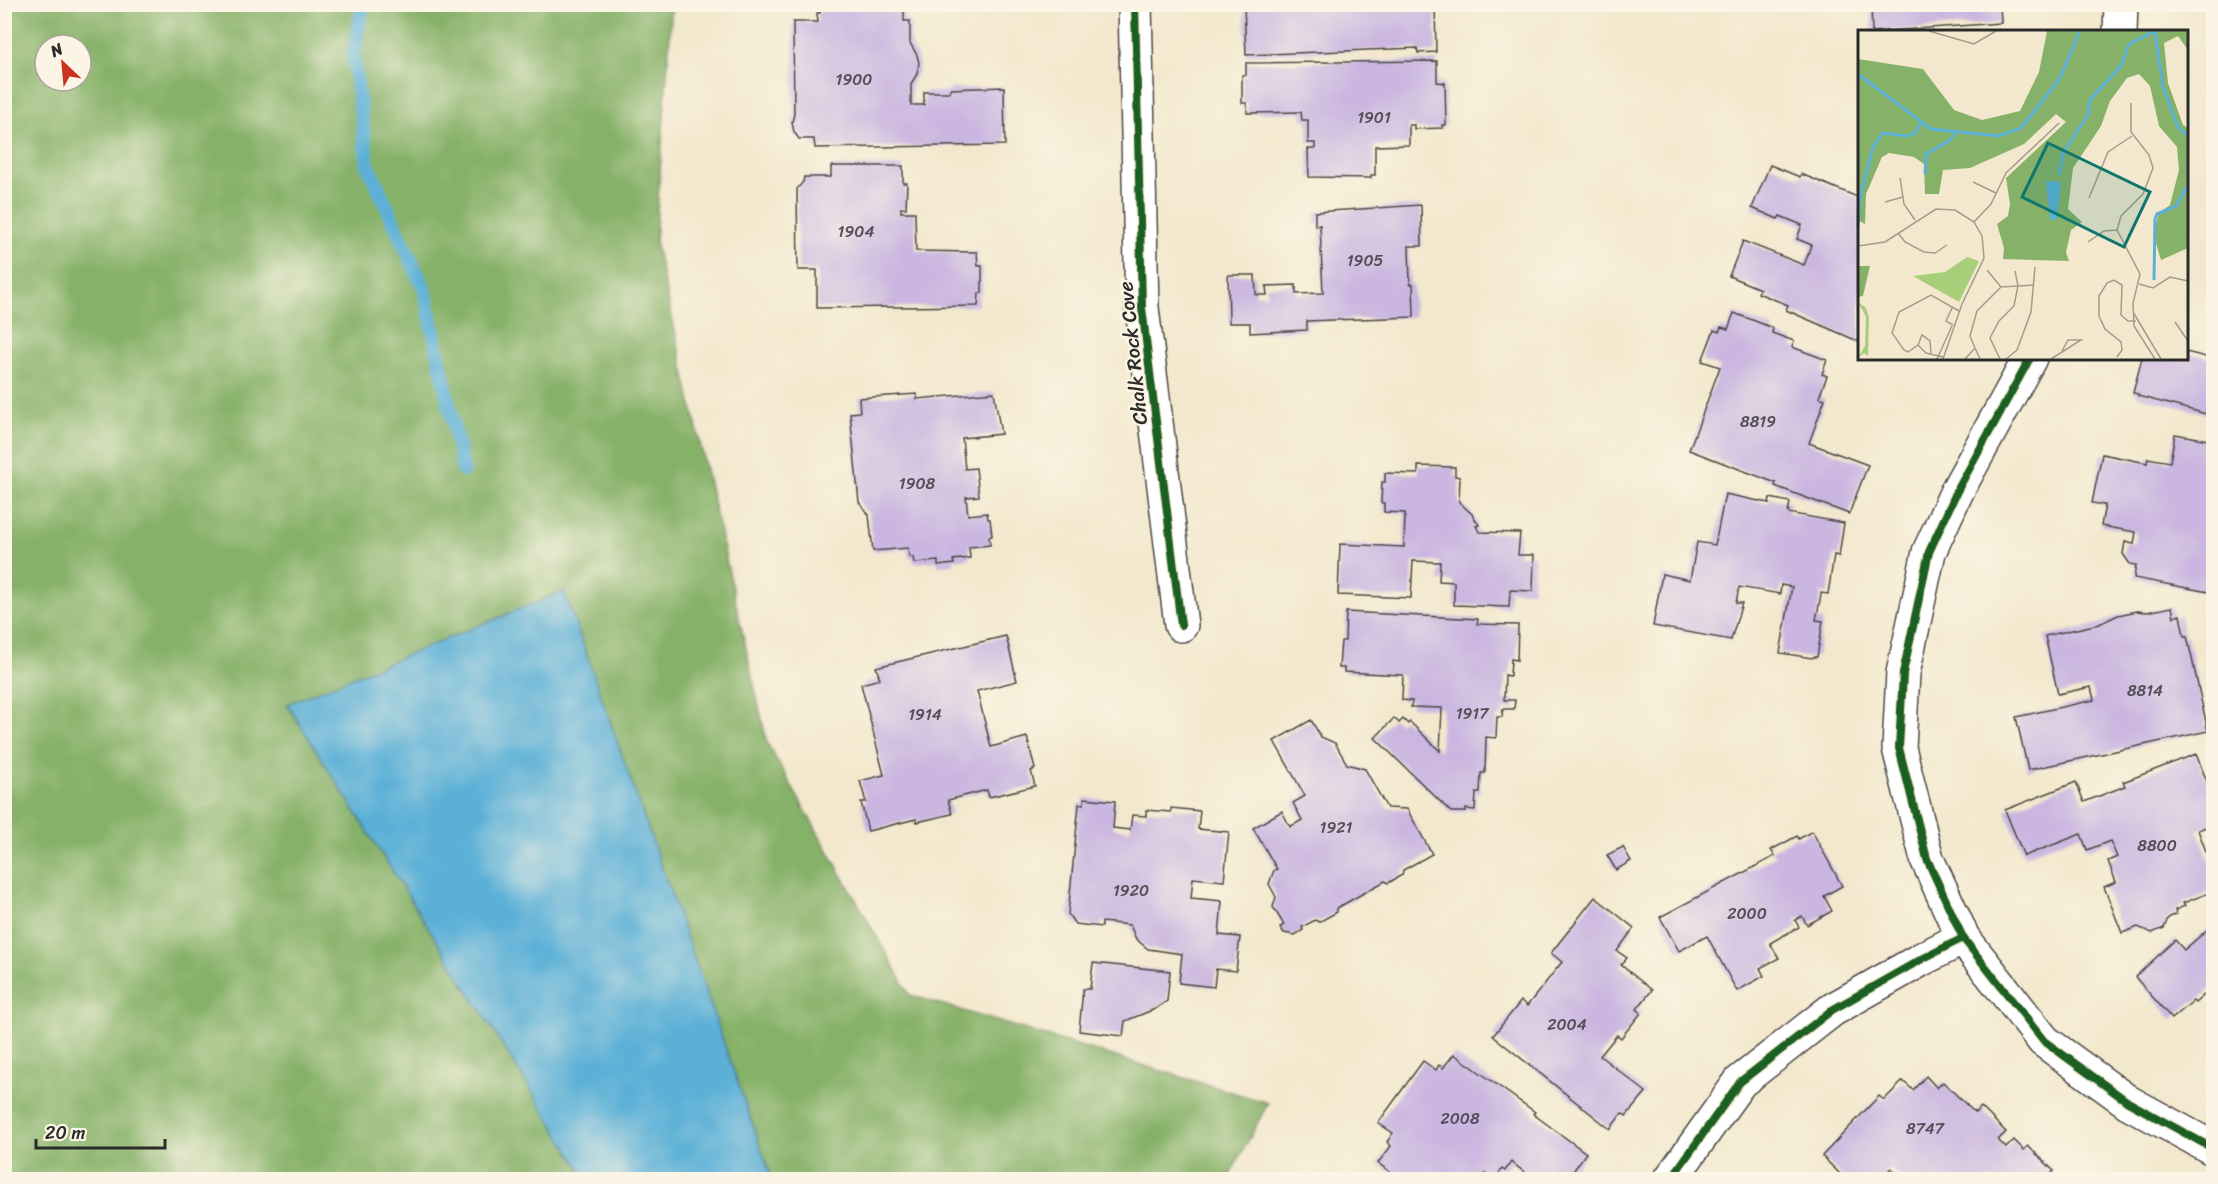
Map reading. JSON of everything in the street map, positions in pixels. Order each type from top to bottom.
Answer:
[{"type":"street","name":"Chalk Rock Cove","points":[[1135,4],[1142,308],[1181,625]]},
{"type":"street","points":[[2120,30],[2121,4]]},
{"type":"street","points":[[2029,360],[1957,491],[1929,552],[1903,672],[1899,748],[1927,859],[1963,938],[2044,1041],[2128,1102],[2214,1149]]},
{"type":"street","points":[[1670,1179],[1740,1082],[1832,1010],[1922,958],[1963,938]]},
{"type":"green space","points":[[5,5],[672,5],[655,241],[767,743],[910,995],[1268,1103],[1228,1179],[5,1180]]},
{"type":"water","points":[[564,591],[772,1179],[587,1179],[287,704]]},
{"type":"building","points":[[820,4],[904,4],[904,21],[910,21],[910,43],[919,63],[917,74],[911,84],[911,105],[924,105],[924,92],[1004,87],[1005,145],[815,148],[814,139],[799,139],[794,132],[792,122],[794,114],[793,22],[818,22],[817,13],[820,13]]},
{"type":"building","points":[[1244,4],[1435,4],[1436,52],[1418,53],[1417,48],[1246,55]]},
{"type":"building","points":[[1871,4],[2000,4],[2001,23],[1872,30]]},
{"type":"building","points":[[1437,61],[1437,82],[1445,83],[1446,125],[1442,125],[1443,128],[1414,129],[1414,125],[1409,125],[1409,145],[1375,146],[1375,175],[1371,175],[1371,178],[1309,177],[1308,149],[1315,149],[1315,143],[1308,143],[1308,120],[1302,120],[1301,112],[1247,113],[1247,103],[1242,103],[1242,75],[1246,75],[1246,63]]},
{"type":"building","points":[[1770,165],[1800,177],[1801,174],[1858,197],[1858,341],[1786,310],[1788,305],[1758,293],[1760,289],[1729,276],[1743,241],[1804,265],[1812,245],[1797,239],[1802,225],[1780,216],[1778,219],[1752,208]]},
{"type":"building","points":[[831,166],[903,166],[903,183],[907,183],[906,208],[901,208],[901,212],[915,212],[916,251],[977,252],[978,266],[982,266],[982,293],[979,293],[978,306],[817,308],[817,270],[798,270],[797,189],[804,177],[831,177]]},
{"type":"building","points":[[1421,205],[1422,246],[1409,246],[1414,317],[1307,321],[1307,330],[1250,333],[1250,323],[1229,323],[1228,275],[1255,275],[1256,295],[1267,295],[1266,286],[1296,285],[1296,294],[1323,293],[1320,225],[1315,226],[1315,212]]},
{"type":"building","points":[[1734,313],[1773,328],[1772,333],[1794,341],[1792,347],[1827,360],[1822,374],[1827,376],[1819,397],[1825,399],[1809,443],[1868,465],[1849,514],[1689,450],[1720,367],[1702,361],[1714,330],[1719,332],[1721,327],[1728,329]]},
{"type":"building","points":[[2188,352],[2214,359],[2214,416],[2133,393],[2141,360],[2188,360]]},
{"type":"building","points":[[994,392],[1001,434],[962,438],[965,469],[976,468],[979,496],[966,497],[968,515],[987,513],[992,536],[989,537],[990,545],[969,547],[970,558],[953,560],[954,564],[938,566],[938,561],[914,563],[913,557],[909,557],[908,548],[873,551],[869,515],[859,502],[850,413],[860,412],[859,398],[917,394],[917,399]]},
{"type":"building","points":[[2175,434],[2214,441],[2214,593],[2134,578],[2136,565],[2130,564],[2123,554],[2125,542],[2134,544],[2136,532],[2101,526],[2105,505],[2092,503],[2102,454],[2147,463],[2148,458],[2170,462]]},
{"type":"building","points":[[1418,466],[1455,467],[1455,476],[1460,477],[1459,502],[1472,514],[1479,525],[1476,526],[1479,532],[1520,533],[1518,555],[1534,555],[1533,591],[1510,590],[1509,607],[1454,605],[1454,582],[1439,581],[1440,562],[1413,561],[1411,598],[1338,595],[1340,544],[1404,547],[1405,513],[1384,512],[1384,503],[1381,503],[1382,482],[1385,482],[1385,473],[1418,474]]},
{"type":"building","points":[[1725,494],[1769,503],[1770,498],[1790,502],[1788,513],[1844,523],[1839,556],[1834,555],[1828,594],[1821,593],[1816,620],[1823,621],[1817,657],[1780,653],[1792,587],[1781,585],[1780,594],[1739,587],[1736,603],[1742,603],[1731,640],[1653,626],[1662,574],[1690,580],[1697,542],[1715,545]]},
{"type":"building","points":[[2172,607],[2174,617],[2180,615],[2184,636],[2187,636],[2208,731],[2028,770],[2016,717],[2094,700],[2091,687],[2058,694],[2045,636],[2099,624],[2118,615]]},
{"type":"building","points":[[1346,612],[1478,619],[1477,624],[1518,625],[1517,660],[1511,659],[1510,676],[1505,675],[1504,700],[1515,700],[1514,709],[1503,709],[1502,717],[1497,717],[1496,738],[1486,737],[1485,773],[1481,773],[1480,793],[1476,793],[1475,810],[1451,812],[1375,738],[1394,718],[1399,723],[1403,719],[1408,724],[1410,722],[1440,751],[1442,708],[1411,707],[1412,701],[1402,700],[1403,675],[1344,672],[1344,668],[1339,668],[1341,641],[1345,641]]},
{"type":"building","points":[[1006,636],[1017,681],[977,691],[991,747],[1027,737],[1035,769],[1031,771],[1035,786],[989,797],[987,790],[948,800],[952,814],[917,822],[916,819],[868,831],[861,802],[866,802],[860,781],[884,775],[861,684],[880,679],[876,667]]},
{"type":"building","points":[[1311,720],[1321,737],[1335,743],[1347,764],[1365,769],[1387,808],[1407,809],[1432,854],[1403,870],[1402,875],[1388,883],[1385,881],[1337,908],[1337,912],[1319,922],[1315,920],[1302,927],[1303,930],[1295,935],[1284,933],[1280,927],[1284,925],[1273,907],[1276,897],[1269,884],[1274,870],[1277,869],[1253,828],[1282,811],[1290,827],[1302,820],[1293,803],[1305,796],[1274,741]]},
{"type":"building","points":[[2196,754],[2210,789],[2214,788],[2214,824],[2198,830],[2214,873],[2214,891],[2183,903],[2185,906],[2175,910],[2176,914],[2168,918],[2164,928],[2152,933],[2138,927],[2122,933],[2104,887],[2116,882],[2108,861],[2117,857],[2110,841],[2087,850],[2081,834],[2024,856],[2005,810],[2076,782],[2084,802],[2125,786],[2123,782]]},
{"type":"building","points":[[1084,798],[1115,801],[1113,828],[1130,830],[1132,815],[1146,816],[1146,810],[1171,812],[1171,808],[1200,811],[1198,829],[1229,832],[1224,881],[1193,878],[1191,898],[1222,901],[1219,935],[1240,937],[1236,971],[1216,969],[1214,987],[1179,983],[1182,954],[1148,949],[1136,939],[1130,925],[1102,922],[1102,927],[1075,924],[1068,914],[1079,804],[1084,804]]},
{"type":"building","points":[[1812,831],[1842,886],[1824,896],[1832,911],[1807,925],[1802,916],[1795,920],[1799,927],[1770,943],[1779,958],[1760,968],[1764,976],[1737,991],[1707,936],[1679,951],[1660,917],[1775,856],[1771,850]]},
{"type":"building","points":[[1623,847],[1631,861],[1616,870],[1607,855]]},
{"type":"building","points":[[1595,897],[1634,928],[1617,951],[1627,958],[1621,965],[1652,990],[1637,1009],[1641,1013],[1621,1038],[1617,1035],[1600,1056],[1646,1092],[1626,1116],[1622,1113],[1610,1129],[1493,1036],[1521,1001],[1527,1006],[1562,962],[1551,953]]},
{"type":"building","points":[[2214,924],[2214,989],[2212,988],[2195,1003],[2193,1001],[2172,1019],[2135,977],[2175,940],[2184,950]]},
{"type":"building","points":[[1093,963],[1170,971],[1167,1001],[1155,1009],[1125,1021],[1123,1036],[1079,1031],[1083,989],[1090,989]]},
{"type":"building","points":[[1454,1054],[1535,1112],[1533,1114],[1586,1153],[1567,1180],[1535,1180],[1511,1162],[1505,1171],[1502,1169],[1495,1180],[1485,1174],[1481,1180],[1401,1180],[1378,1163],[1391,1146],[1387,1142],[1393,1133],[1378,1123],[1423,1061],[1436,1070],[1439,1065],[1443,1068]]},
{"type":"building","points":[[1926,1076],[1937,1088],[1943,1082],[1975,1113],[1981,1107],[2006,1132],[1998,1140],[2006,1148],[2014,1140],[2024,1150],[2028,1146],[2054,1171],[2046,1180],[1903,1180],[1891,1168],[1879,1180],[1846,1180],[1822,1156],[1879,1096],[1884,1100],[1903,1081],[1913,1090]]},
{"type":"waterway","points":[[363,4],[353,56],[368,165],[425,291],[463,470]]},
{"type":"cycle path","points":[[1135,4],[1142,308],[1181,625]]},
{"type":"cycle path","points":[[2029,360],[1957,491],[1929,552],[1903,673],[1899,748],[1927,859],[1963,938],[2044,1041],[2128,1102],[2214,1149]]},
{"type":"cycle path","points":[[1670,1180],[1740,1082],[1832,1010],[1963,938]]}]
